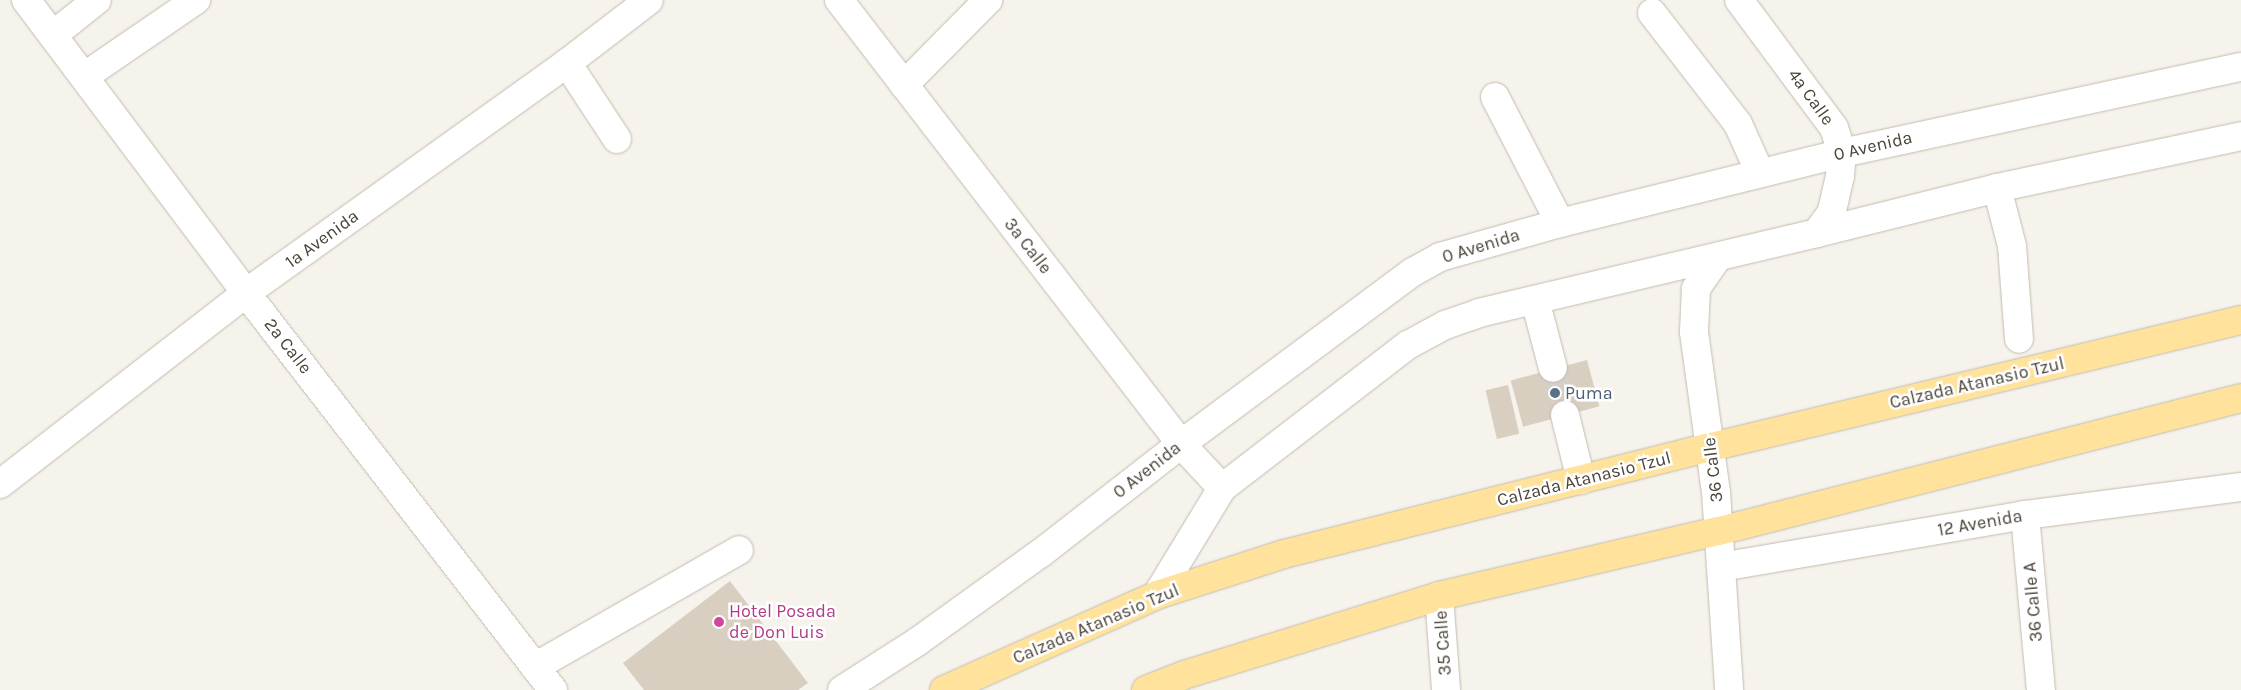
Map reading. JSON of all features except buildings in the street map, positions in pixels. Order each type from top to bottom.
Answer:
[{"type":"main road","name":"Calzada Atanasio Tzul","points":[[944,690],[1156,595],[1284,554],[1711,447],[2241,320]]},
{"type":"main road","points":[[1146,690],[1185,682],[1439,596],[1719,531],[2241,398]]},
{"type":"street","name":"2a Calle","points":[[26,0],[246,292],[553,690]]},
{"type":"street","points":[[53,35],[96,0]]},
{"type":"street","points":[[84,76],[196,0]]},
{"type":"street","name":"1a Avenida","points":[[0,484],[246,292],[567,63],[649,0]]},
{"type":"street","name":"3a Calle","points":[[839,0],[1181,444],[1222,488]]},
{"type":"street","points":[[904,84],[988,0]]},
{"type":"street","name":"4a Calle","points":[[1739,0],[1834,128],[1842,153],[1840,176],[1832,212],[1817,233]]},
{"type":"street","points":[[1652,13],[1738,124],[1760,173]]},
{"type":"street","points":[[567,63],[617,139]]},
{"type":"street","name":"0 Avenida","points":[[842,690],[917,642],[1041,553],[1181,444],[1413,272],[1440,257],[1465,248],[1560,223],[1842,153],[2241,67]]},
{"type":"street","points":[[1495,97],[1534,178],[1560,223]]},
{"type":"street","points":[[1156,595],[1222,488],[1408,345],[1445,325],[1535,300],[1997,188],[2241,136]]},
{"type":"street","points":[[1997,188],[2012,246],[2019,339]]},
{"type":"street","name":"36 Calle","points":[[1718,257],[1696,289],[1694,332],[1711,447],[1719,531],[1729,690]]},
{"type":"street","points":[[1535,300],[1553,368]]},
{"type":"street","points":[[1565,415],[1581,480]]},
{"type":"street","name":"12 Avenida","points":[[1721,567],[2025,515],[2241,487]]},
{"type":"street","name":"36 Calle A","points":[[2025,515],[2041,690]]},
{"type":"street","points":[[535,667],[739,550]]},
{"type":"street","name":"35 Calle","points":[[1439,596],[1446,690]]},
{"type":"tunnel","points":[[1553,368],[1565,415]]},
{"type":"place","name":"Puma","points":[[1555,393]]},
{"type":"place","name":"Hotel Posada de Don Luis","points":[[719,622]]}]
